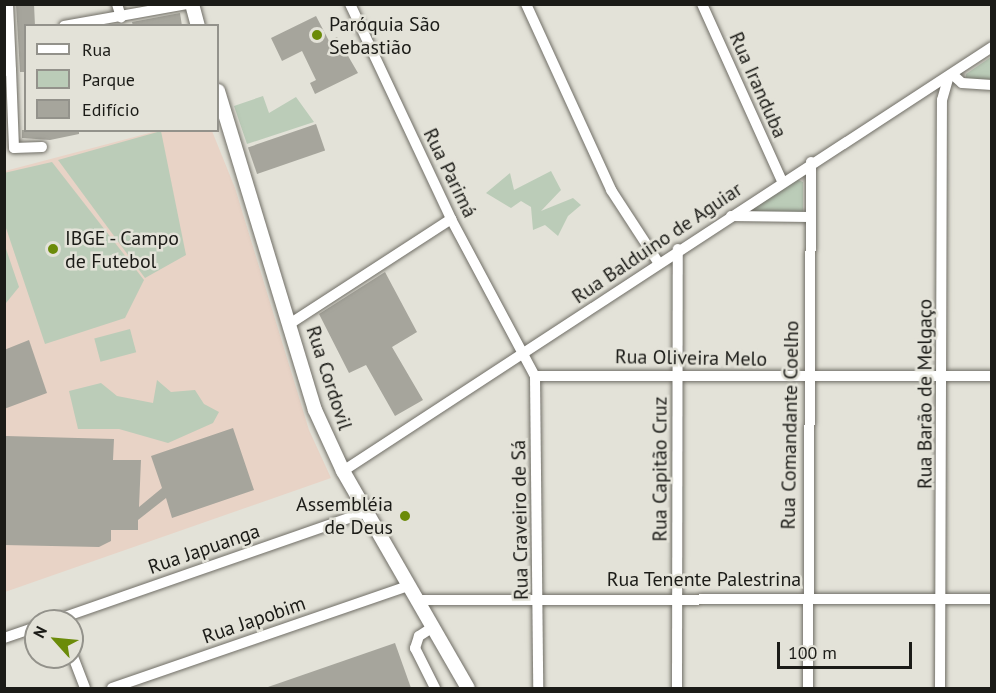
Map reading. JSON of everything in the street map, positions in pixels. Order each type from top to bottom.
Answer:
[{"type":"main road","points":[[190,4],[197,24]]},
{"type":"main road","name":"Rua Cordovil","points":[[219,94],[291,323],[315,410],[343,471],[468,688]]},
{"type":"street","points":[[8,4],[8,71],[14,148],[20,151],[42,147]]},
{"type":"street","points":[[117,4],[121,17]]},
{"type":"street","points":[[103,23],[121,17],[190,4]]},
{"type":"street","name":"Rua Parimá","points":[[350,4],[451,219],[525,354]]},
{"type":"street","points":[[526,4],[611,190],[658,262]]},
{"type":"street","name":"Rua Iranduba","points":[[702,5],[782,181]]},
{"type":"street","name":"Rua Balduino de Aguiar","points":[[343,471],[525,354],[658,262],[811,162],[992,47]]},
{"type":"street","points":[[950,75],[962,83]]},
{"type":"street","name":"Rua Barão de Melgaço","points":[[940,688],[944,377],[943,98],[950,75]]},
{"type":"street","points":[[927,90],[943,98],[950,88],[962,83],[992,85]]},
{"type":"street","name":"Rua Comandante Coelho","points":[[808,688],[811,162]]},
{"type":"street","points":[[731,216],[810,217]]},
{"type":"street","points":[[291,323],[451,219]]},
{"type":"street","name":"Rua Capitão Cruz","points":[[677,688],[678,249]]},
{"type":"street","name":"Rua Craveiro de Sá","points":[[525,354],[535,376],[539,597],[538,688]]},
{"type":"street","name":"Rua Oliveira Melo","points":[[535,376],[992,376]]},
{"type":"street","name":"Rua Japuanga","points":[[84,611],[366,512]]},
{"type":"street","name":"Rua Japobim","points":[[112,688],[408,586]]},
{"type":"street","name":"Rua Tenente Palestrina","points":[[417,600],[539,597],[992,599]]},
{"type":"street","points":[[433,627],[419,636],[415,648],[435,688]]},
{"type":"street","points":[[4,638],[24,631]]},
{"type":"street","points":[[78,669],[85,688]]},
{"type":"shaded area","points":[[153,132],[212,132],[235,188],[309,430],[331,478],[5,592],[5,171]]},
{"type":"green space","points":[[991,57],[991,84],[966,80],[966,74]]},
{"type":"green space","points":[[263,96],[269,113],[296,97],[314,122],[247,144],[234,106]]},
{"type":"green space","points":[[161,132],[186,255],[145,278],[58,160]]},
{"type":"green space","name":"IBGE - Campo de Futebol","points":[[52,162],[144,280],[125,318],[45,344],[5,225],[4,173]]},
{"type":"green space","points":[[551,171],[561,190],[541,211],[573,198],[581,205],[568,216],[558,236],[545,225],[533,230],[531,207],[521,201],[511,208],[486,193],[510,173],[514,190]]},
{"type":"green space","points":[[796,179],[803,182],[803,213],[747,213]]},
{"type":"green space","points":[[4,243],[19,287],[6,303],[4,302]]},
{"type":"green space","points":[[130,329],[136,352],[100,362],[94,339]]},
{"type":"green space","points":[[157,380],[171,392],[195,390],[204,404],[219,412],[213,423],[168,443],[119,429],[78,429],[69,391],[101,383],[117,396],[153,403]]},
{"type":"building","points":[[16,4],[34,4],[35,24],[24,24],[24,72],[20,72]]},
{"type":"building","points":[[180,13],[182,24],[132,24],[132,22]]},
{"type":"building","points":[[316,16],[329,41],[337,37],[358,73],[315,94],[310,83],[316,80],[302,51],[282,61],[271,38]]},
{"type":"building","points":[[316,124],[325,150],[257,174],[248,147]]},
{"type":"building","points":[[22,130],[24,132],[79,132],[79,134],[50,140],[22,138]]},
{"type":"building","points":[[385,272],[417,332],[392,347],[423,400],[395,416],[366,365],[349,373],[319,314]]},
{"type":"building","points":[[29,340],[47,393],[4,409],[4,350]]},
{"type":"building","points":[[233,428],[254,490],[172,518],[166,498],[138,520],[138,530],[111,530],[111,541],[99,547],[4,545],[6,436],[114,439],[113,460],[141,460],[139,507],[162,488],[151,456]]},
{"type":"building","points":[[395,643],[411,688],[268,688],[268,687]]},
{"type":"place","name":"Paróquia São Sebastião","points":[[317,35]]},
{"type":"place","name":"IBGE - Campo de Futebol","points":[[53,249]]},
{"type":"place","name":"Assembléia de Deus","points":[[405,516]]}]
